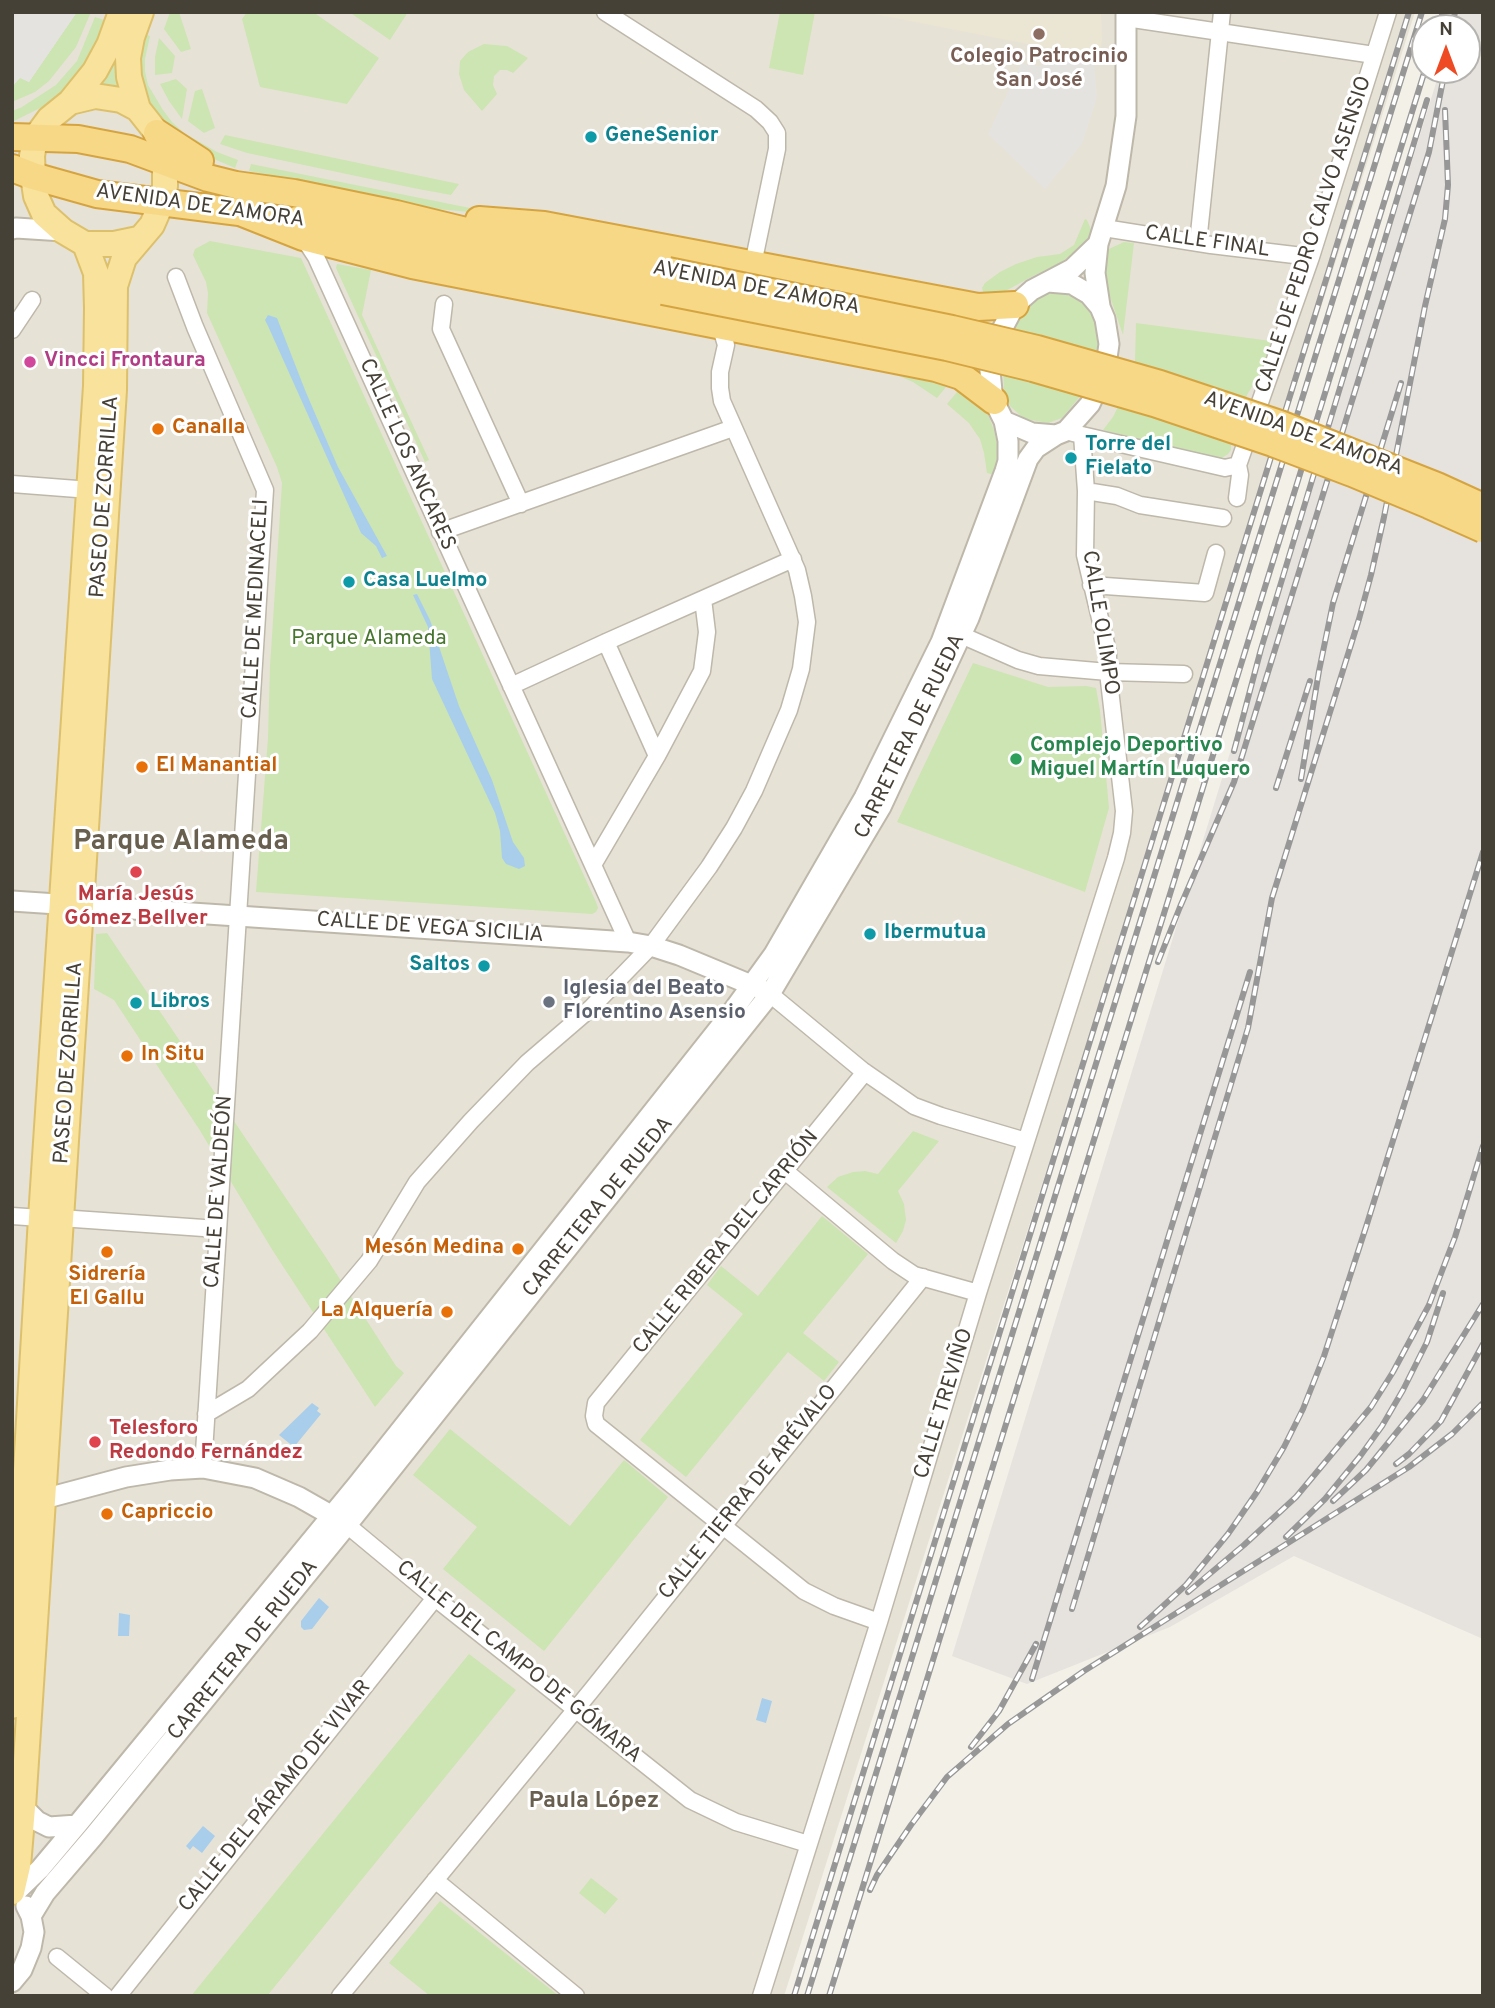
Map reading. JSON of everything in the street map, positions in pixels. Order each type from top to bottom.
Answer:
[{"type":"highway","points":[[157,133],[201,162],[294,193]]},
{"type":"highway","name":"AVENIDA DE ZAMORA","points":[[24,138],[78,139],[130,149],[208,178],[397,214],[1032,368],[1154,403],[1262,439],[1352,473],[1483,529]]},
{"type":"highway","name":"AVENIDA DE ZAMORA","points":[[27,180],[97,194],[319,223],[952,329],[1037,349],[1160,384],[1280,424],[1437,486],[1483,508]]},
{"type":"highway","points":[[240,212],[303,237],[412,265],[936,368],[961,376],[999,411]]},
{"type":"highway","points":[[397,214],[544,225],[978,307],[1015,305]]},
{"type":"main road","points":[[121,12],[109,45],[95,71],[69,102],[24,138],[32,156],[27,180],[44,214],[63,231],[85,243],[114,244],[138,239]]},
{"type":"main road","name":"PASEO DE ZORRILLA","points":[[71,905],[114,390],[116,286],[124,258],[152,225],[162,202],[165,160],[157,133],[138,109],[129,77],[128,58],[141,12]]},
{"type":"main road","points":[[69,102],[95,96],[121,100],[138,109]]},
{"type":"main road","name":"PASEO DE ZORRILLA","points":[[12,1706],[26,1504],[51,1218],[71,905],[96,387],[96,273],[85,243]]},
{"type":"main road","name":"PASEO DE ZORRILLA","points":[[13,1891],[23,1807],[26,1504]]},
{"type":"street","points":[[605,12],[756,109],[770,122],[776,133],[777,149],[753,264]]},
{"type":"street","points":[[1198,243],[1222,12]]},
{"type":"street","name":"CALLE DE PEDRO CALVO ASENSIO","points":[[1237,498],[1240,475],[1238,466],[1311,257],[1388,12]]},
{"type":"street","points":[[1068,433],[1090,404],[1105,372],[1109,344],[1095,273],[1101,236],[1118,174],[1126,116],[1126,15],[1374,55]]},
{"type":"street","points":[[27,180],[14,229],[63,231]]},
{"type":"street","points":[[1101,236],[1072,268],[1032,290],[1015,305],[993,352],[990,381],[999,411],[1032,433],[1068,433],[1225,468],[1238,466]]},
{"type":"street","name":"CALLE FINAL","points":[[1101,236],[1198,243],[1311,257]]},
{"type":"street","name":"CALLE LOS ANCARES","points":[[303,237],[316,257],[628,942]]},
{"type":"street","name":"CALLE DE MEDINACELI","points":[[176,277],[265,490],[239,916]]},
{"type":"street","points":[[1048,282],[1064,282],[1079,288],[1089,293],[1100,307]]},
{"type":"street","points":[[12,330],[32,300]]},
{"type":"street","points":[[444,304],[441,329],[521,504]]},
{"type":"street","points":[[206,1414],[248,1389],[310,1331],[369,1261],[417,1182],[471,1121],[527,1063],[591,1008],[651,946],[709,867],[754,791],[789,710],[802,669],[807,622],[793,559],[722,401],[720,372],[726,345],[719,325]]},
{"type":"street","name":"CARRETERA DE RUEDA","points":[[31,1916],[45,1892],[93,1837],[340,1520],[774,954],[864,798],[941,642],[1008,461],[1008,441],[999,411]]},
{"type":"street","points":[[440,532],[733,429]]},
{"type":"street","name":"CARRETERA DE RUEDA","points":[[13,1891],[40,1869],[340,1520],[770,994],[881,807],[969,618],[1028,458],[1036,448],[1068,433]]},
{"type":"street","name":"CALLE OLIMPO","points":[[1068,433],[1086,491],[1086,555],[1108,652],[1124,811]]},
{"type":"street","points":[[12,484],[90,490]]},
{"type":"street","points":[[1086,491],[1117,496],[1140,505],[1223,517]]},
{"type":"street","points":[[1091,584],[1205,593],[1216,552]]},
{"type":"street","points":[[511,686],[793,559]]},
{"type":"street","points":[[593,865],[657,756],[702,671],[707,632],[703,599]]},
{"type":"street","points":[[961,635],[1018,660],[1039,666],[1108,672],[1184,674]]},
{"type":"street","points":[[606,642],[657,756]]},
{"type":"street","name":"CALLE TREVIÑO","points":[[761,1996],[978,1293],[1116,858],[1124,811]]},
{"type":"street","name":"CALLE DE VEGA SICILIA","points":[[12,901],[628,942],[679,954],[770,994]]},
{"type":"street","name":"CALLE DE VALDEÓN","points":[[203,1468],[239,916]]},
{"type":"street","points":[[770,994],[865,1072],[914,1106],[1026,1141]]},
{"type":"street","name":"CALLE RIBERA DEL CARRIÓN","points":[[722,1526],[596,1424],[596,1404],[865,1072]]},
{"type":"street","points":[[785,1171],[893,1261],[914,1275],[978,1293]]},
{"type":"street","points":[[12,1216],[218,1228]]},
{"type":"street","name":"CALLE TIERRA DE ARÉVALO","points":[[340,1996],[576,1709],[923,1278]]},
{"type":"street","points":[[26,1504],[126,1477],[203,1468],[255,1478],[340,1520]]},
{"type":"street","name":"CALLE DEL CAMPO DE GÓMARA","points":[[340,1520],[690,1800],[736,1822],[808,1844]]},
{"type":"street","points":[[722,1526],[804,1591],[834,1606],[878,1622]]},
{"type":"street","name":"CALLE DEL PÁRAMO DE VIVAR","points":[[118,1996],[435,1598]]},
{"type":"street","points":[[23,1807],[37,1821],[49,1827],[77,1825]]},
{"type":"street","points":[[435,1880],[576,1996]]},
{"type":"street","points":[[12,1982],[22,1970],[34,1932],[31,1916],[23,1899],[13,1891]]},
{"type":"street","points":[[57,1957],[105,1996]]},
{"type":"shaded area","points":[[12,12],[1415,12],[1411,14],[1411,25],[784,1996],[12,1996]]},
{"type":"shaded area","points":[[12,12],[77,12],[29,82],[20,78],[12,87]]},
{"type":"shaded area","name":"Colegio Patrocinio San José","points":[[864,12],[1101,12],[1102,40],[1099,58]]},
{"type":"shaded area","points":[[1483,12],[1483,1639],[1294,1556],[1170,1627],[1027,1684],[952,1656],[1436,84],[1481,84],[1481,14],[1456,14]]},
{"type":"shaded area","points":[[1060,56],[1094,64],[1097,97],[1082,144],[1045,189],[988,134],[1021,64],[1039,66]]},
{"type":"green space","points":[[77,12],[91,12],[76,47],[49,81],[35,92],[12,102],[12,87],[20,77],[29,82]]},
{"type":"green space","points":[[170,12],[179,12],[191,49],[181,52],[164,29]]},
{"type":"green space","points":[[247,12],[313,12],[379,58],[347,104],[260,87],[242,19]]},
{"type":"green space","points":[[349,12],[408,12],[390,40]]},
{"type":"green space","points":[[780,12],[815,12],[803,75],[769,68]]},
{"type":"green space","points":[[95,17],[110,22],[73,85],[44,106],[12,122],[12,111],[56,85],[77,61]]},
{"type":"green space","points":[[122,27],[121,89],[95,86]]},
{"type":"green space","points":[[142,33],[150,36],[145,59],[148,85],[163,110],[184,133],[217,152],[238,160],[235,168],[207,156],[167,127],[146,96],[138,74]]},
{"type":"green space","points":[[159,38],[175,56],[172,73],[155,75]]},
{"type":"green space","points":[[484,44],[507,46],[528,58],[513,73],[500,70],[494,76],[493,85],[497,94],[482,111],[464,90],[459,74],[460,61],[468,52]]},
{"type":"green space","points":[[176,79],[187,89],[182,119],[160,84]]},
{"type":"green space","points":[[202,89],[215,128],[204,133],[188,121],[195,91]]},
{"type":"green space","points":[[225,135],[459,184],[451,195],[413,188],[247,153],[220,144]]},
{"type":"green space","points":[[251,164],[510,216],[438,209],[249,171]]},
{"type":"green space","points":[[1085,219],[1092,232],[1080,249],[1058,264],[1000,294],[985,298],[982,288],[1000,272],[1037,257],[1060,254],[1074,245]]},
{"type":"green space","name":"Parque Alameda","points":[[210,241],[301,258],[596,902],[596,912],[592,914],[256,892],[268,738],[282,483],[207,313],[206,282],[193,255],[195,249]]},
{"type":"green space","points":[[1124,242],[1134,243],[1123,335],[1103,268],[1109,249]]},
{"type":"green space","points":[[337,264],[371,270],[362,315],[429,460],[425,462],[336,268]]},
{"type":"green space","points":[[1060,292],[1083,301],[1093,314],[1098,342],[1082,394],[1062,418],[1048,423],[1022,417],[1010,406],[1004,390],[1003,369],[1006,349],[1015,324],[1025,310],[1038,298]]},
{"type":"green space","points":[[1136,323],[1271,341],[1263,368],[1247,395],[1228,454],[1220,459],[1103,430],[1113,417],[1128,386],[1135,361]]},
{"type":"green space","points":[[899,376],[937,383],[946,387],[937,398]]},
{"type":"green space","points":[[962,386],[989,417],[994,430],[998,449],[995,475],[987,473],[980,439],[969,423],[947,404]]},
{"type":"green space","name":"Complejo Deportivo Miguel Martín Luquero","points":[[973,663],[1048,687],[1096,688],[1109,808],[1085,892],[897,822]]},
{"type":"green space","points":[[107,933],[396,1366],[404,1373],[375,1407],[114,1000],[94,989],[96,934]]},
{"type":"green space","points":[[913,1131],[939,1141],[898,1191],[904,1204],[906,1220],[896,1243],[827,1187],[838,1177],[853,1172],[878,1174]]},
{"type":"green space","points":[[822,1216],[868,1254],[803,1333],[839,1362],[824,1381],[788,1352],[686,1477],[640,1440],[743,1314],[707,1285],[721,1266],[758,1296]]},
{"type":"green space","points":[[450,1429],[570,1526],[624,1460],[668,1497],[544,1651],[443,1569],[477,1527],[413,1475]]},
{"type":"green space","points":[[469,1654],[516,1690],[267,1996],[191,1996]]},
{"type":"green space","points":[[591,1878],[618,1899],[605,1914],[579,1893]]},
{"type":"green space","points":[[440,1901],[559,1996],[430,1996],[389,1963]]},
{"type":"water","points":[[268,315],[277,318],[338,467],[387,556],[382,558],[376,546],[361,533],[265,320]]},
{"type":"water","points":[[417,594],[430,620],[459,706],[492,780],[513,842],[524,858],[525,866],[519,869],[506,864],[502,858],[500,831],[495,813],[432,679],[428,627],[413,595]]},
{"type":"water","points":[[312,1403],[319,1408],[317,1411],[321,1414],[294,1447],[279,1435]]},
{"type":"water","points":[[319,1598],[329,1607],[312,1629],[304,1630],[301,1621]]},
{"type":"water","points":[[119,1613],[130,1615],[129,1636],[118,1636]]},
{"type":"water","points":[[762,1698],[772,1701],[766,1723],[756,1720]]},
{"type":"water","points":[[203,1826],[215,1836],[202,1853],[193,1846],[190,1850],[186,1846]]},
{"type":"railway","points":[[794,1996],[1409,12]]},
{"type":"railway","points":[[807,1996],[1422,12]]},
{"type":"railway","points":[[829,1996],[1421,84]]},
{"type":"railway","points":[[1158,962],[1234,782],[1429,152],[1442,84]]},
{"type":"railway","points":[[1234,751],[1261,649],[1427,100]]},
{"type":"railway","points":[[1072,1609],[1248,1028],[1272,898],[1371,575],[1445,219],[1448,185],[1445,110]]},
{"type":"railway","points":[[1301,779],[1333,603],[1401,383]]},
{"type":"railway","points":[[1276,788],[1310,681]]},
{"type":"railway","points":[[1140,1627],[1186,1585],[1228,1534],[1257,1492],[1303,1409],[1324,1356],[1366,1227],[1483,852]]},
{"type":"railway","points":[[1032,1679],[1250,972]]},
{"type":"railway","points":[[1188,1592],[1296,1497],[1371,1407],[1429,1305],[1455,1237],[1483,1146]]},
{"type":"railway","points":[[1286,1537],[1325,1499],[1382,1426],[1427,1342],[1443,1293]]},
{"type":"railway","points":[[1333,1501],[1366,1470],[1423,1400],[1483,1304]]},
{"type":"railway","points":[[1396,1464],[1441,1421],[1483,1344]]},
{"type":"railway","points":[[870,1890],[911,1825],[947,1777],[1008,1724],[1084,1671],[1409,1467],[1452,1434],[1483,1403]]},
{"type":"railway","points":[[971,1747],[999,1711],[1036,1644]]},
{"type":"place","name":"Colegio Patrocinio San José","points":[[1039,34]]},
{"type":"place","name":"GeneSenior","points":[[591,137]]},
{"type":"place","name":"Vincci Frontaura","points":[[30,362]]},
{"type":"place","name":"Canalla","points":[[158,429]]},
{"type":"place","name":"Torre del Fielato","points":[[1071,458]]},
{"type":"place","name":"Casa Luelmo","points":[[349,582]]},
{"type":"place","name":"Complejo Deportivo Miguel Martín Luquero","points":[[1016,759]]},
{"type":"place","name":"El Manantial","points":[[142,767]]},
{"type":"place","name":"María Jesús Gómez Bellver","points":[[136,872]]},
{"type":"place","name":"Ibermutua","points":[[870,934]]},
{"type":"place","name":"Saltos","points":[[484,966]]},
{"type":"place","name":"Iglesia del Beato Florentino Asensio","points":[[549,1002]]},
{"type":"place","name":"Libros","points":[[136,1003]]},
{"type":"place","name":"In Situ","points":[[127,1056]]},
{"type":"place","name":"Mesón Medina","points":[[518,1249]]},
{"type":"place","name":"Sidrería El Gallu","points":[[107,1252]]},
{"type":"place","name":"La Alquería","points":[[447,1312]]},
{"type":"place","name":"Telesforo Redondo Fernández","points":[[95,1442]]},
{"type":"place","name":"Capriccio","points":[[107,1514]]},
{"type":"district","name":"Parque Alameda","points":[[181,843]]},
{"type":"district","name":"Paula López","points":[[594,1802]]}]
